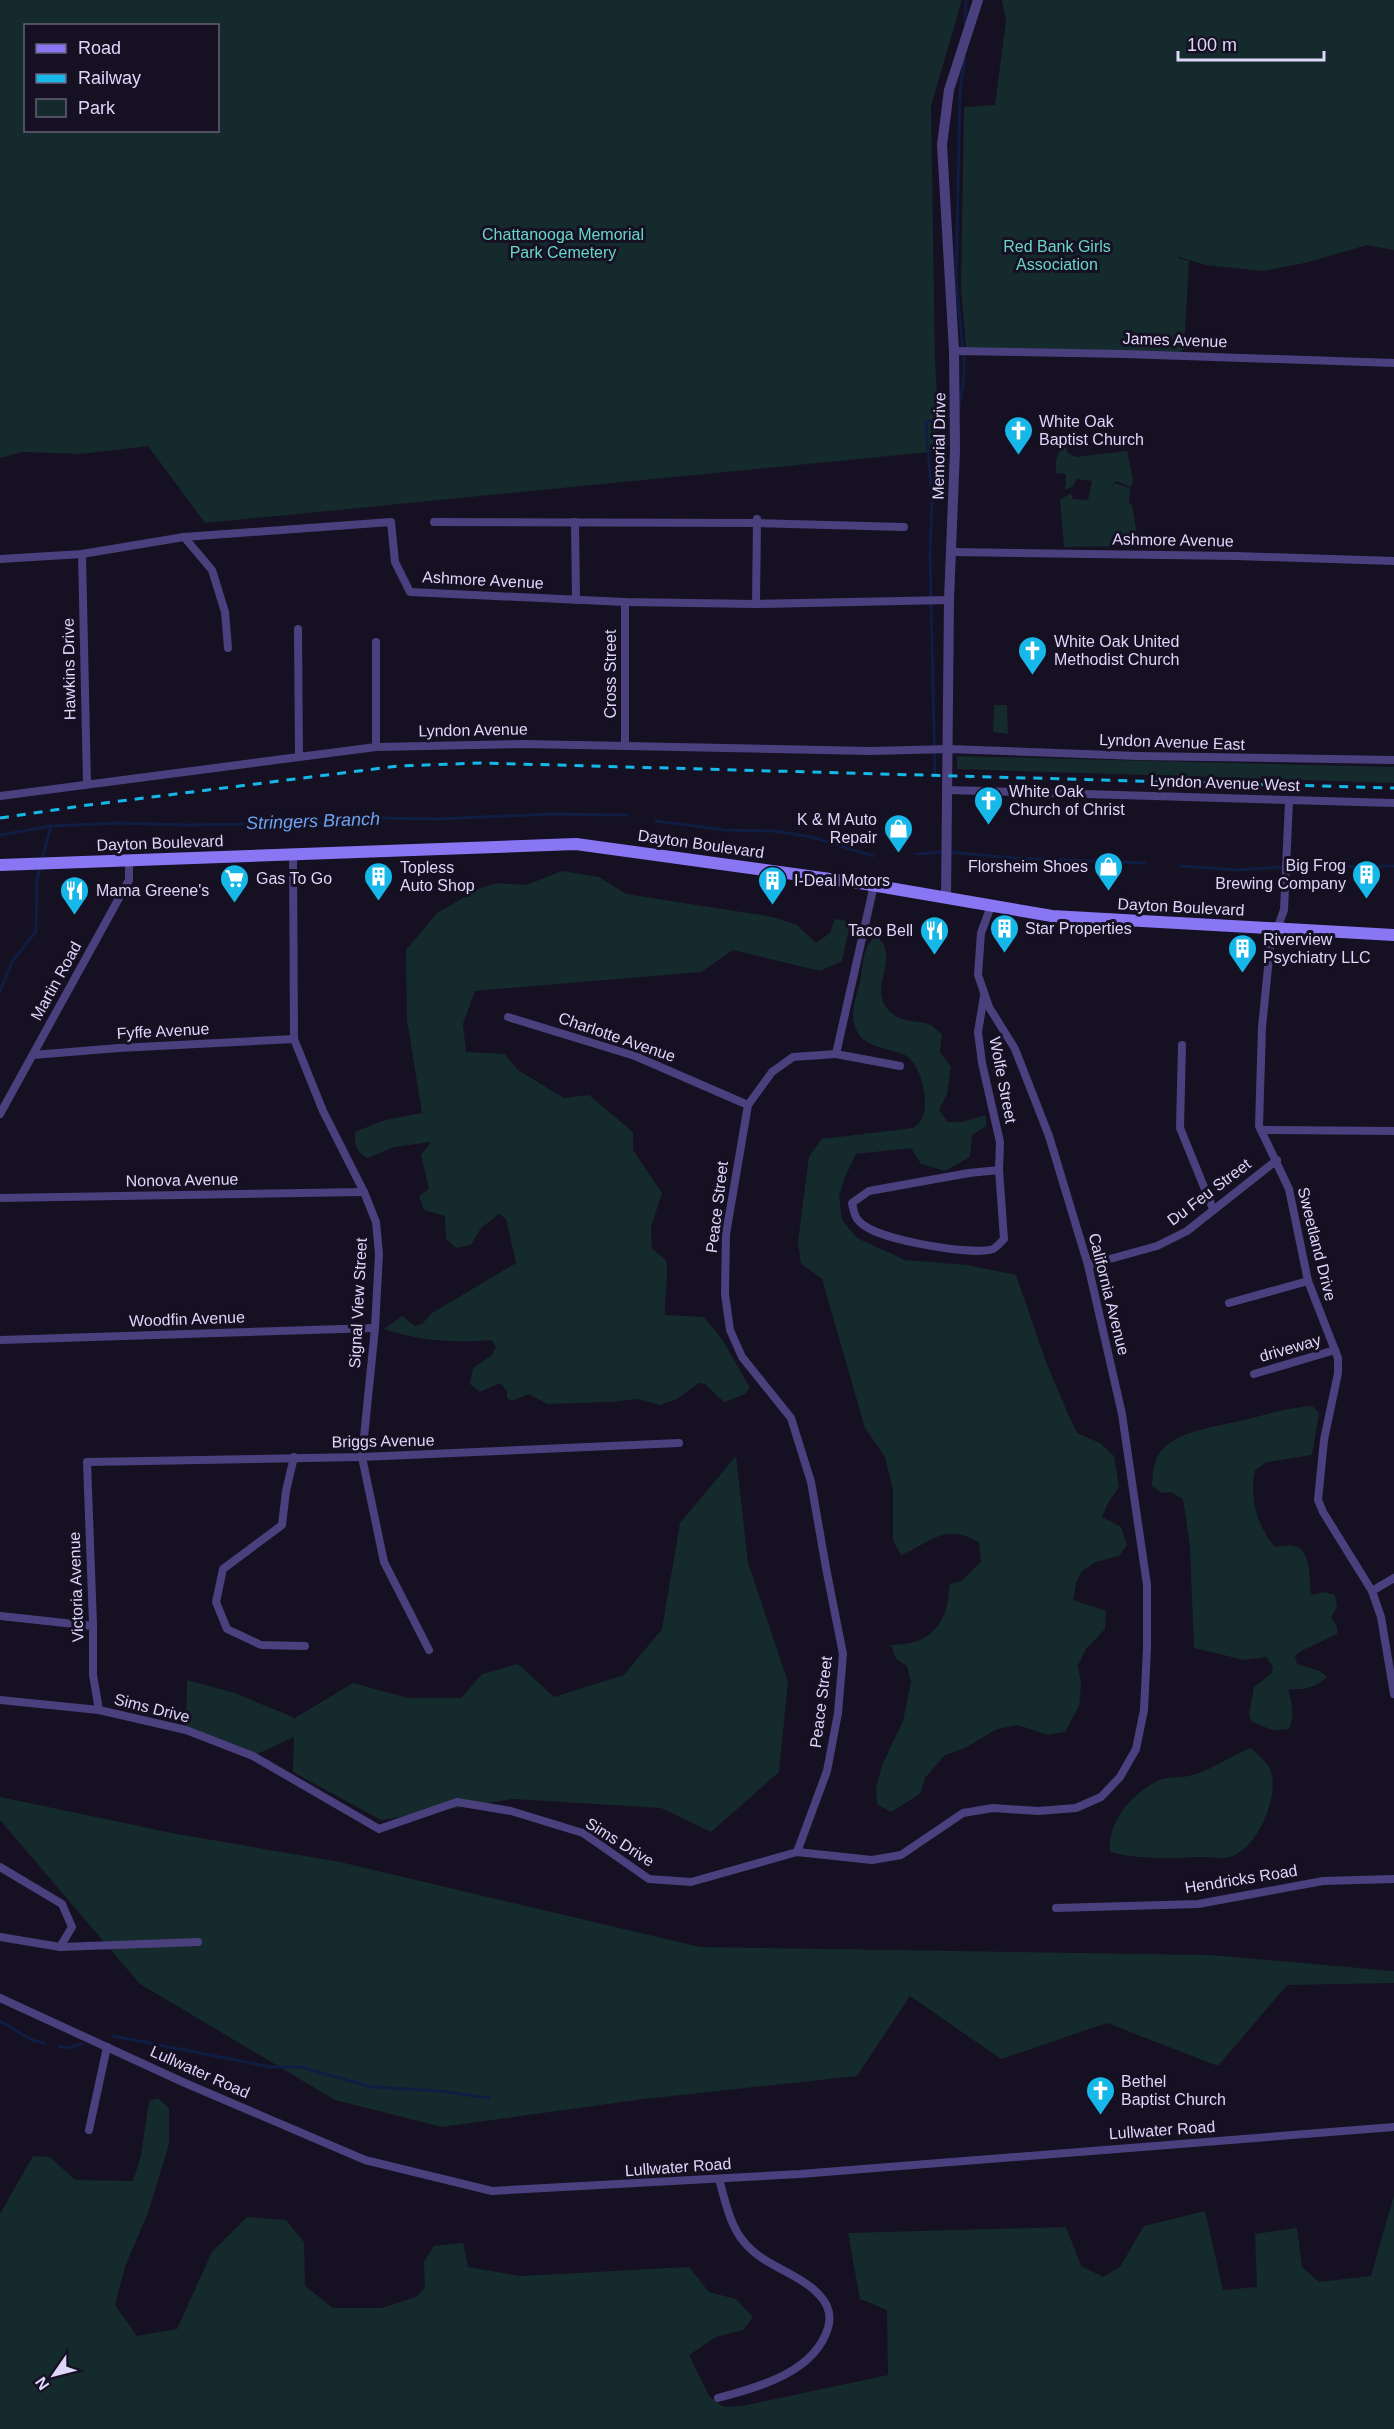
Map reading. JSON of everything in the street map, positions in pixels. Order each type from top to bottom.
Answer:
[{"type":"main road","name":"Dayton Boulevard","points":[[0,865],[576,844],[874,885],[1052,916],[1394,935]]},
{"type":"street","name":"Memorial Drive","points":[[946,898],[949,600],[955,450],[954,351],[942,145],[949,90],[978,0]]},
{"type":"street","name":"James Avenue","points":[[954,351],[1394,363]]},
{"type":"street","points":[[756,604],[757,521]]},
{"type":"street","points":[[434,522],[757,521],[904,527]]},
{"type":"street","name":"Ashmore Avenue","points":[[0,559],[82,554],[184,537],[391,522],[395,562],[410,592],[625,602],[756,604],[949,600]]},
{"type":"street","points":[[575,522],[576,600]]},
{"type":"street","points":[[184,537],[212,570],[225,612],[228,648]]},
{"type":"street","name":"Ashmore Avenue","points":[[951,552],[1394,561]]},
{"type":"street","name":"Hawkins Drive","points":[[82,554],[87,784]]},
{"type":"street","name":"Cross Street","points":[[625,602],[625,746]]},
{"type":"street","points":[[298,629],[299,757]]},
{"type":"street","points":[[376,642],[376,747]]},
{"type":"street","name":"Lyndon Avenue","points":[[0,796],[376,747],[526,744],[871,751],[949,749]]},
{"type":"street","name":"Lyndon Avenue East","points":[[949,749],[1138,756],[1394,760]]},
{"type":"street","name":"Lyndon Avenue West","points":[[947,790],[1108,793],[1289,802],[1394,803]]},
{"type":"street","name":"Sweetland Drive","points":[[1289,802],[1284,910],[1270,948],[1261,1032],[1259,1126],[1289,1189],[1308,1281],[1338,1358],[1338,1373],[1324,1440],[1318,1500],[1372,1592],[1381,1617],[1394,1694]]},
{"type":"street","name":"Signal View Street","points":[[293,855],[294,1039],[323,1111],[376,1222],[379,1254],[375,1328],[362,1457],[384,1562],[429,1650]]},
{"type":"street","name":"Martin Road","points":[[0,1114],[129,880],[129,861]]},
{"type":"street","points":[[836,1054],[874,885]]},
{"type":"street","name":"California Avenue","points":[[991,906],[981,933],[978,975],[984,996],[1015,1049],[1034,1095],[1088,1265],[1122,1414],[1147,1585],[1148,1648],[1144,1710]]},
{"type":"street","name":"Wolfe Street","points":[[984,996],[978,1032],[982,1063],[1000,1142],[999,1170],[1004,1239],[995,1248],[981,1250],[927,1246],[866,1228],[855,1218],[852,1203],[869,1191],[969,1173],[999,1170]]},
{"type":"street","name":"Charlotte Avenue","points":[[508,1017],[636,1056],[748,1105]]},
{"type":"street","name":"Fyffe Avenue","points":[[33,1055],[130,1047],[294,1039]]},
{"type":"street","points":[[1182,1045],[1180,1128],[1213,1209]]},
{"type":"street","name":"Peace Street","points":[[797,1852],[827,1771],[838,1713],[843,1653],[811,1482],[791,1419],[742,1357],[730,1330],[724,1294],[726,1234],[748,1105],[772,1072],[794,1058],[836,1054],[900,1066]]},
{"type":"street","points":[[1261,1130],[1394,1131]]},
{"type":"street","name":"Du Feu Street","points":[[1088,1265],[1156,1246],[1187,1231],[1277,1160]]},
{"type":"street","name":"Nonova Avenue","points":[[0,1198],[363,1192]]},
{"type":"street","points":[[1228,1303],[1308,1281]]},
{"type":"street","name":"Woodfin Avenue","points":[[0,1340],[375,1328]]},
{"type":"street","name":"driveway","points":[[1254,1374],[1335,1350]]},
{"type":"street","name":"Briggs Avenue","points":[[87,1462],[362,1457],[679,1443]]},
{"type":"street","points":[[294,1457],[286,1491],[282,1525],[223,1569],[216,1602],[227,1629],[261,1645],[305,1646]]},
{"type":"street","name":"Victoria Avenue","points":[[87,1462],[93,1675],[99,1710]]},
{"type":"street","points":[[1372,1592],[1394,1578]]},
{"type":"street","points":[[0,1616],[93,1626]]},
{"type":"street","name":"Sims Drive","points":[[0,1700],[99,1710],[186,1730],[253,1756],[379,1829],[458,1802],[511,1811],[583,1833],[649,1879],[691,1882],[797,1852],[872,1860],[901,1855],[963,1812],[993,1808],[1038,1811],[1076,1808],[1101,1797],[1120,1777],[1136,1749],[1144,1710]]},
{"type":"street","points":[[0,1868],[62,1904],[72,1927],[60,1947]]},
{"type":"street","name":"Hendricks Road","points":[[1056,1908],[1198,1904],[1323,1881],[1394,1878]]},
{"type":"street","points":[[0,1936],[60,1947],[198,1942]]},
{"type":"street","name":"Lullwater Road","points":[[0,1998],[365,2160],[492,2191],[719,2179],[1394,2127]]},
{"type":"street","points":[[89,2130],[106,2047]]},
{"type":"street","points":[[718,2398],[760,2386],[783,2376],[811,2356],[824,2341],[830,2320],[825,2302],[812,2288],[756,2254],[744,2241],[728,2209],[719,2179]]},
{"type":"green space","name":"Chattanooga Memorial Park Cemetery","points":[[0,0],[962,0],[931,106],[935,359],[940,451],[205,523],[148,446],[81,454],[23,452],[0,458]]},
{"type":"green space","name":"Red Bank Girls Association","points":[[1002,0],[1394,0],[1394,250],[1367,245],[1305,263],[1262,271],[1206,265],[1179,257],[1175,253],[1180,259],[1189,261],[1184,349],[1179,353],[966,348],[961,288],[964,107],[995,105],[1006,21]]},
{"type":"green space","points":[[1066,445],[1068,453],[1076,457],[1127,451],[1133,480],[1131,487],[1116,481],[1110,487],[1115,483],[1130,488],[1129,504],[1132,505],[1139,546],[1064,547],[1060,500],[1071,493],[1073,499],[1088,500],[1092,481],[1076,479],[1073,486],[1065,490],[1066,474],[1056,473],[1056,464],[1058,454]]},
{"type":"green space","points":[[994,705],[1007,705],[1008,734],[993,732]]},
{"type":"green space","points":[[957,756],[1394,767],[1394,783],[957,769]]},
{"type":"green space","points":[[562,871],[599,877],[626,894],[773,917],[797,925],[816,943],[830,933],[835,919],[850,924],[842,961],[820,971],[733,950],[701,972],[475,991],[463,1024],[466,1052],[505,1054],[518,1070],[564,1098],[589,1095],[633,1132],[633,1150],[662,1193],[651,1227],[652,1249],[666,1260],[665,1315],[704,1317],[722,1339],[750,1388],[745,1394],[724,1402],[705,1384],[699,1383],[677,1399],[660,1405],[637,1399],[547,1404],[529,1394],[511,1401],[507,1398],[507,1391],[500,1383],[480,1392],[470,1384],[473,1368],[492,1355],[496,1347],[491,1340],[437,1340],[384,1329],[402,1316],[415,1326],[422,1324],[432,1313],[516,1263],[506,1219],[499,1214],[481,1228],[471,1245],[456,1248],[446,1239],[445,1216],[424,1210],[419,1196],[429,1189],[421,1155],[431,1142],[394,1147],[368,1158],[357,1148],[355,1132],[385,1120],[422,1113],[407,1020],[406,950],[437,913],[478,889],[497,883],[526,885]]},
{"type":"green space","points":[[877,936],[884,946],[886,957],[881,991],[886,1007],[898,1018],[931,1025],[942,1034],[940,1052],[951,1067],[947,1094],[939,1110],[948,1122],[962,1122],[986,1115],[986,1126],[972,1135],[970,1157],[945,1171],[921,1164],[911,1148],[856,1154],[839,1196],[842,1220],[857,1238],[905,1260],[967,1265],[1016,1275],[1046,1362],[1077,1433],[1100,1443],[1114,1456],[1119,1487],[1102,1517],[1121,1527],[1127,1545],[1119,1556],[1096,1562],[1082,1571],[1076,1583],[1073,1600],[1106,1611],[1105,1629],[1086,1649],[1078,1665],[1081,1684],[1079,1706],[1065,1732],[1048,1735],[1018,1725],[997,1729],[965,1748],[945,1755],[925,1778],[920,1794],[891,1812],[877,1804],[876,1787],[883,1763],[903,1721],[911,1682],[907,1666],[896,1659],[891,1645],[914,1642],[928,1636],[939,1625],[945,1613],[950,1584],[961,1581],[981,1562],[979,1543],[958,1534],[940,1536],[901,1555],[893,1540],[893,1490],[885,1457],[865,1428],[822,1279],[801,1264],[798,1242],[809,1156],[822,1139],[913,1128],[921,1121],[924,1111],[925,1103],[920,1074],[911,1059],[864,1040],[853,1021],[853,1009],[864,954],[872,939]]},
{"type":"green space","points":[[1312,1406],[1319,1413],[1312,1455],[1267,1462],[1255,1470],[1254,1501],[1263,1530],[1275,1547],[1293,1545],[1304,1554],[1309,1567],[1311,1595],[1323,1592],[1335,1595],[1337,1607],[1331,1617],[1337,1627],[1337,1634],[1295,1656],[1297,1664],[1320,1671],[1327,1677],[1309,1688],[1288,1689],[1292,1704],[1291,1724],[1289,1729],[1272,1730],[1252,1722],[1249,1715],[1254,1687],[1271,1674],[1273,1667],[1266,1657],[1244,1660],[1194,1648],[1190,1547],[1183,1499],[1171,1492],[1161,1493],[1152,1486],[1153,1470],[1161,1451],[1181,1436],[1277,1411]]},
{"type":"green space","points":[[736,1456],[748,1563],[788,1682],[779,1772],[711,1832],[661,1808],[513,1799],[381,1820],[293,1772],[294,1737],[253,1756],[186,1730],[187,1680],[235,1693],[295,1718],[353,1683],[408,1698],[461,1698],[482,1674],[518,1664],[554,1697],[624,1675],[662,1629],[680,1523]]},
{"type":"green space","points":[[1251,1748],[1270,1769],[1273,1780],[1272,1792],[1264,1820],[1257,1833],[1239,1853],[1223,1858],[1167,1858],[1110,1852],[1112,1831],[1122,1811],[1147,1787],[1165,1779],[1200,1773]]},
{"type":"green space","points":[[0,1797],[177,1834],[340,1862],[700,1947],[1210,1955],[1394,1971],[1394,1983],[1287,1985],[1218,2066],[1107,2023],[1001,2059],[910,1996],[857,2076],[644,2099],[442,2127],[335,2100],[140,1984],[0,1820]]},
{"type":"green space","points":[[158,2098],[169,2108],[169,2144],[148,2213],[126,2264],[115,2305],[137,2336],[177,2329],[212,2252],[247,2217],[286,2220],[304,2242],[305,2286],[333,2308],[381,2308],[416,2297],[425,2288],[424,2262],[434,2246],[463,2243],[468,2267],[521,2276],[689,2267],[709,2292],[736,2299],[753,2317],[743,2330],[716,2337],[689,2355],[709,2396],[724,2407],[742,2406],[888,2375],[887,2310],[860,2299],[848,2233],[1066,2227],[1081,2266],[1103,2277],[1120,2267],[1144,2226],[1205,2211],[1223,2290],[1257,2287],[1255,2234],[1297,2228],[1302,2267],[1319,2282],[1371,2276],[1394,2195],[1394,2429],[0,2429],[0,2214],[33,2156],[50,2157],[75,2180],[133,2181],[141,2156],[149,2101]]},
{"type":"waterway","points":[[965,25],[966,0]]},
{"type":"waterway","points":[[958,412],[964,378],[956,281],[960,90],[965,58]]},
{"type":"waterway","points":[[935,775],[930,553],[932,501],[926,422],[952,415]]},
{"type":"waterway","name":"Stringers Branch","points":[[0,835],[51,826],[119,823],[185,825],[335,823],[373,818],[437,819],[552,814],[627,815]]},
{"type":"waterway","name":"Stringers Branch","points":[[656,821],[725,830],[774,831],[812,837],[873,856]]},
{"type":"waterway","points":[[42,859],[51,826]]},
{"type":"waterway","name":"Stringers Branch","points":[[916,854],[943,852]]},
{"type":"waterway","name":"Stringers Branch","points":[[949,852],[1013,858],[1145,863]]},
{"type":"waterway","points":[[0,991],[12,962],[36,931],[37,879],[41,866]]},
{"type":"waterway","name":"Stringers Branch","points":[[1181,866],[1237,870],[1281,867]]},
{"type":"waterway","name":"Stringers Branch","points":[[1294,867],[1394,866]]},
{"type":"waterway","points":[[0,2021],[32,2040],[44,2043]]},
{"type":"waterway","points":[[113,2036],[271,2067],[301,2067],[372,2087],[441,2091],[489,2098]]},
{"type":"waterway","points":[[59,2046],[68,2048],[82,2044]]},
{"type":"railway","points":[[0,818],[398,766],[482,763],[1394,788]]},
{"type":"place","name":"White Oak Baptist Church","points":[[1018,456]]},
{"type":"place","name":"White Oak United Methodist Church","points":[[1033,676]]},
{"type":"place","name":"White Oak Church of Christ","points":[[988,826]]},
{"type":"place","name":"K & M Auto Repair","points":[[898,854]]},
{"type":"place","name":"Florsheim Shoes","points":[[1109,892]]},
{"type":"place","name":"Big Frog Brewing Company","points":[[1367,900]]},
{"type":"place","name":"Topless Auto Shop","points":[[379,902]]},
{"type":"place","name":"Gas To Go","points":[[235,904]]},
{"type":"place","name":"I-Deal Motors","points":[[773,906]]},
{"type":"place","name":"Mama Greene's","points":[[75,916]]},
{"type":"place","name":"Star Properties","points":[[1004,954]]},
{"type":"place","name":"Taco Bell","points":[[934,956]]},
{"type":"place","name":"Riverview Psychiatry LLC","points":[[1242,974]]},
{"type":"place","name":"Bethel Baptist Church","points":[[1100,2116]]}]
